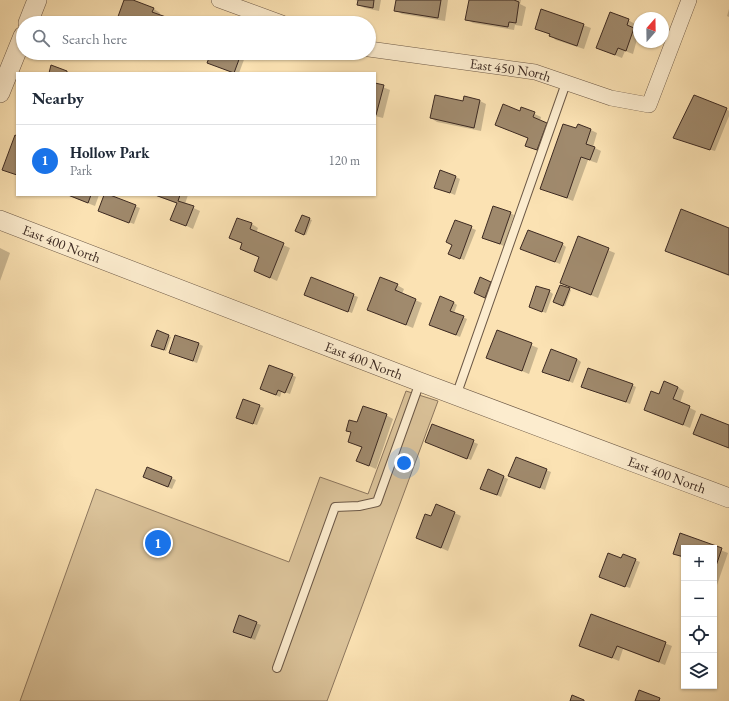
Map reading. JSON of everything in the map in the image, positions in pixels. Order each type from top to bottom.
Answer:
[{"type":"street","points":[[31,16],[37,0]]},
{"type":"street","points":[[219,0],[263,16]]},
{"type":"street","name":"East 450 North","points":[[376,50],[535,72],[611,98],[649,105],[689,0]]},
{"type":"street","points":[[0,93],[16,53]]},
{"type":"street","name":"East 400 North","points":[[0,220],[456,396],[729,498]]},
{"type":"lane","points":[[456,396],[566,82]]},
{"type":"lane","points":[[277,668],[335,508],[359,506],[376,502],[420,382]]},
{"type":"shaded area","points":[[406,391],[438,401],[327,701],[20,701],[96,489],[289,562],[320,477],[368,494]]},
{"type":"building","points":[[124,0],[133,0],[154,8],[152,12],[163,16],[118,16]]},
{"type":"building","points":[[358,0],[374,0],[373,8],[357,5]]},
{"type":"building","points":[[396,0],[441,0],[438,18],[394,11]]},
{"type":"building","points":[[469,0],[514,0],[519,2],[516,23],[509,22],[508,27],[465,20]]},
{"type":"building","points":[[541,9],[584,24],[577,46],[549,36],[550,34],[535,29]]},
{"type":"building","points":[[610,12],[629,19],[627,25],[633,28],[633,31],[626,51],[618,48],[615,55],[596,48]]},
{"type":"building","points":[[208,60],[239,60],[234,72],[207,63]]},
{"type":"building","points":[[51,65],[67,71],[67,72],[49,72]]},
{"type":"building","points":[[376,83],[384,85],[376,115]]},
{"type":"building","points":[[435,95],[463,101],[464,96],[480,100],[474,128],[430,118]]},
{"type":"building","points":[[694,95],[727,108],[710,150],[673,138]]},
{"type":"building","points":[[503,104],[520,111],[521,107],[535,112],[533,117],[547,123],[537,150],[525,146],[528,138],[495,125]]},
{"type":"building","points":[[563,124],[576,128],[578,124],[591,129],[586,144],[595,147],[590,160],[581,157],[567,198],[540,189]]},
{"type":"building","points":[[15,135],[16,175],[2,170]]},
{"type":"building","points":[[440,170],[456,176],[450,193],[434,188]]},
{"type":"building","points":[[70,196],[91,196],[88,203]]},
{"type":"building","points":[[104,196],[113,196],[136,205],[129,223],[98,211]]},
{"type":"building","points":[[158,196],[180,196],[178,201],[194,206],[186,226],[170,220],[177,203]]},
{"type":"building","points":[[493,206],[511,212],[500,244],[482,238]]},
{"type":"building","points":[[681,209],[729,228],[729,275],[665,251]]},
{"type":"building","points":[[302,215],[310,218],[304,235],[295,231]]},
{"type":"building","points":[[237,218],[252,223],[250,229],[284,243],[270,278],[254,271],[259,257],[240,249],[242,243],[229,238]]},
{"type":"building","points":[[455,220],[472,226],[460,259],[448,254],[452,245],[446,242]]},
{"type":"building","points":[[528,230],[563,243],[555,262],[520,249]]},
{"type":"building","points":[[578,236],[609,248],[591,295],[560,283]]},
{"type":"building","points":[[311,277],[354,294],[348,312],[304,295]]},
{"type":"building","points":[[380,277],[398,284],[395,290],[416,299],[406,325],[367,310]]},
{"type":"building","points":[[480,277],[491,282],[485,298],[474,293]]},
{"type":"building","points":[[560,285],[570,288],[563,306],[553,302]]},
{"type":"building","points":[[536,286],[550,290],[542,312],[529,307]]},
{"type":"building","points":[[440,296],[454,302],[450,311],[464,316],[456,335],[429,325]]},
{"type":"building","points":[[157,330],[169,335],[164,350],[151,346]]},
{"type":"building","points":[[497,330],[532,343],[522,371],[486,358]]},
{"type":"building","points":[[175,335],[199,343],[193,361],[169,353]]},
{"type":"building","points":[[551,349],[577,359],[569,381],[542,372]]},
{"type":"building","points":[[269,365],[293,374],[285,393],[278,390],[276,395],[260,389]]},
{"type":"building","points":[[588,368],[633,384],[626,402],[581,387]]},
{"type":"building","points":[[664,381],[678,387],[673,399],[690,406],[683,425],[644,410],[651,391],[659,394]]},
{"type":"building","points":[[243,399],[260,405],[253,424],[236,418]]},
{"type":"building","points":[[363,406],[387,414],[369,466],[356,461],[362,447],[348,442],[351,432],[346,431],[349,420],[357,422]]},
{"type":"building","points":[[701,414],[729,425],[729,448],[693,434]]},
{"type":"building","points":[[432,424],[474,440],[467,459],[425,442]]},
{"type":"building","points":[[516,457],[547,469],[540,488],[508,476]]},
{"type":"building","points":[[147,467],[172,477],[168,487],[143,477]]},
{"type":"building","points":[[488,469],[504,476],[497,495],[480,489]]},
{"type":"building","points":[[436,504],[455,512],[441,548],[416,538],[425,514],[431,516]]},
{"type":"building","points":[[680,533],[714,545],[681,545],[681,556],[673,554]]},
{"type":"building","points":[[717,546],[722,548],[717,563]]},
{"type":"building","points":[[608,553],[621,558],[623,554],[636,559],[625,587],[599,577]]},
{"type":"building","points":[[591,614],[666,642],[659,662],[617,646],[612,658],[579,646]]},
{"type":"building","points":[[239,615],[257,622],[251,638],[233,632]]},
{"type":"building","points":[[639,690],[660,698],[659,701],[635,701]]},
{"type":"building","points":[[572,695],[584,700],[584,701],[570,701]]},
{"type":"place","name":"Hollow Park","points":[[158,543]]}]
